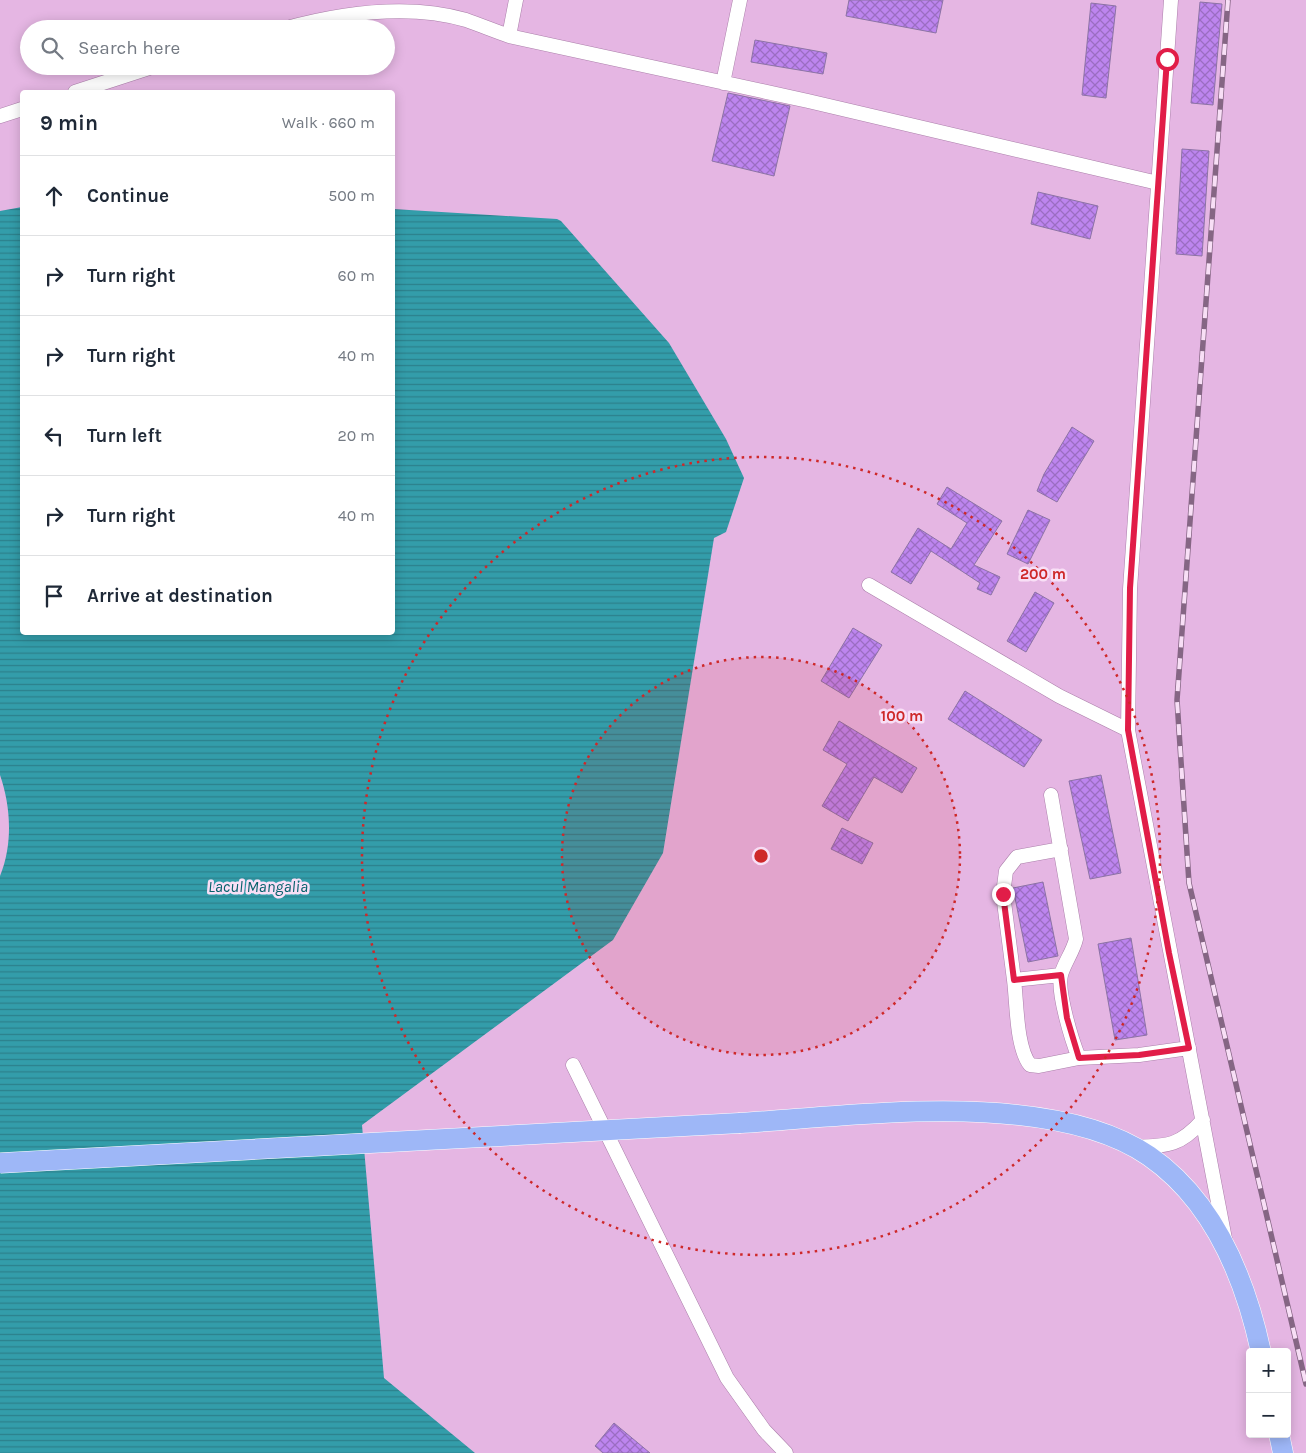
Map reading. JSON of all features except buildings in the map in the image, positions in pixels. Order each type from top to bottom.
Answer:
[{"type":"highway","points":[[0,1163],[887,1114],[1002,1114],[1040,1116],[1072,1123],[1108,1135],[1135,1147],[1175,1178],[1205,1212],[1226,1247],[1243,1285],[1260,1348]]},
{"type":"highway","points":[[1280,1438],[1283,1453]]},
{"type":"lane","points":[[509,36],[516,0]]},
{"type":"lane","points":[[722,83],[740,0]]},
{"type":"lane","points":[[1171,0],[1130,588],[1128,730],[1226,1247]]},
{"type":"lane","points":[[326,20],[365,12],[418,12],[464,20],[509,36],[1158,183]]},
{"type":"lane","points":[[81,90],[127,75]]},
{"type":"lane","points":[[0,116],[20,111]]},
{"type":"lane","points":[[869,585],[1059,696],[1128,730]]},
{"type":"lane","points":[[1051,795],[1076,939],[1061,975],[1067,1018],[1079,1058]]},
{"type":"lane","points":[[1061,849],[1017,857],[1006,871],[1003,894],[1022,1044],[1026,1059],[1030,1065],[1039,1066],[1079,1058],[1139,1055],[1189,1048]]},
{"type":"lane","points":[[1014,980],[1061,975]]},
{"type":"lane","points":[[573,1065],[727,1378],[764,1430],[786,1453]]},
{"type":"lane","points":[[1135,1147],[1170,1145],[1190,1133],[1203,1120]]},
{"type":"water","name":"Lacul Mangalia","points":[[20,207],[20,635],[395,635],[395,209],[557,219],[561,221],[669,343],[726,439],[744,478],[726,532],[714,538],[663,853],[613,940],[362,1125],[384,1378],[475,1453],[0,1453],[0,876],[7,851],[9,826],[4,787],[0,775],[0,211]]},
{"type":"railway","points":[[1228,0],[1177,700],[1189,883],[1306,1384]]},
{"type":"route","points":[[1003,894],[1014,980],[1061,975],[1067,1018],[1079,1058],[1139,1055],[1189,1048],[1169,953],[1128,730],[1130,588],[1167,59]]}]
